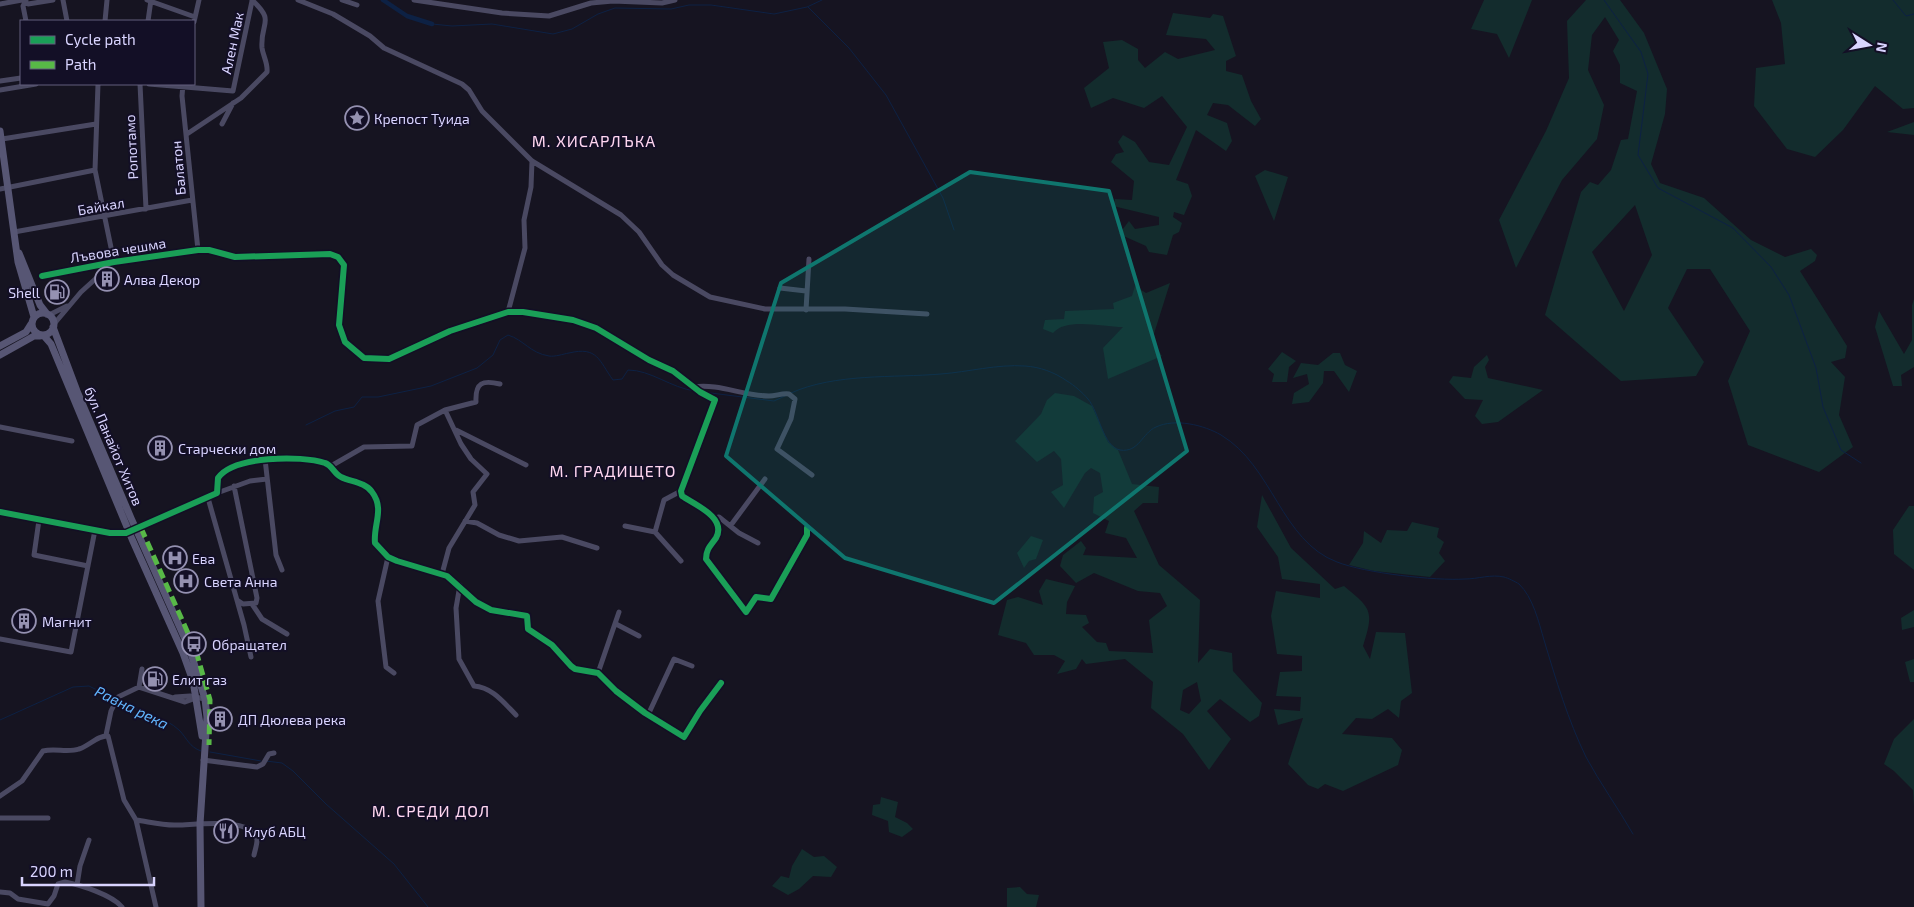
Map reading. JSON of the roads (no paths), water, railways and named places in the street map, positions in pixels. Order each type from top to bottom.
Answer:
[{"type":"street","points":[[0,4],[22,0],[28,4],[53,0]]},
{"type":"street","points":[[63,0],[67,20]]},
{"type":"street","points":[[105,20],[107,0]]},
{"type":"street","points":[[148,20],[149,1],[194,20],[199,0]]},
{"type":"street","points":[[187,134],[233,103],[267,72],[262,44],[266,19],[262,10],[252,0]]},
{"type":"street","name":"Ален Мак","points":[[182,86],[233,91],[252,0]]},
{"type":"street","points":[[298,0],[333,14],[384,48],[462,84],[469,90],[482,110],[532,160],[621,215],[639,232],[662,265],[691,288],[710,297],[736,304],[765,308],[845,309],[927,314]]},
{"type":"street","points":[[342,0],[357,6]]},
{"type":"street","points":[[414,0],[502,13],[549,16],[591,3],[613,1],[662,3],[675,0]]},
{"type":"street","points":[[26,1],[23,6],[26,20]]},
{"type":"street","points":[[0,82],[20,78]]},
{"type":"street","points":[[0,90],[30,85]]},
{"type":"street","points":[[98,85],[96,170],[114,262]]},
{"type":"street","name":"Ропотамо","points":[[140,85],[146,209]]},
{"type":"street","points":[[166,85],[182,86]]},
{"type":"street","name":"Балатон","points":[[182,86],[198,250]]},
{"type":"street","points":[[222,124],[233,103]]},
{"type":"street","points":[[2,139],[96,124]]},
{"type":"street","points":[[0,131],[18,262],[34,311],[34,332],[43,336]]},
{"type":"street","points":[[532,160],[531,187],[524,220],[525,248],[508,312],[558,317],[596,328],[649,360],[678,374],[694,388],[716,400],[681,491],[682,496],[715,518],[719,526],[717,536],[706,552],[706,559],[746,612],[756,597],[771,599],[807,535],[808,528]]},
{"type":"street","points":[[0,189],[96,170]]},
{"type":"street","name":"Байкал","points":[[14,232],[192,200]]},
{"type":"street","points":[[0,354],[34,336],[49,334],[54,326],[40,305],[15,241]]},
{"type":"street","name":"Лъвова чешма","points":[[42,276],[114,262],[198,250],[209,250],[235,257],[321,254],[338,256],[344,265],[345,272],[338,325],[345,342],[364,358],[372,360],[389,359],[450,331],[508,312]]},
{"type":"street","points":[[806,310],[809,259]]},
{"type":"street","name":"Лъвова чешма","points":[[54,326],[68,306],[114,262]]},
{"type":"street","points":[[780,288],[806,291]]},
{"type":"street","name":"Лъвова чешма","points":[[48,315],[68,306]]},
{"type":"street","points":[[0,346],[26,332],[41,313],[48,315]]},
{"type":"street","name":"бул. Панайот Хитов","points":[[54,326],[77,391],[183,653],[196,698],[204,744]]},
{"type":"street","name":"бул. Панайот Хитов","points":[[43,336],[51,344],[133,531],[190,650],[205,699],[207,717],[200,824],[201,907]]},
{"type":"street","points":[[331,466],[364,447],[412,446],[417,425],[445,410],[476,402],[478,387],[481,383],[487,381],[500,384]]},
{"type":"street","points":[[694,388],[708,385],[725,390],[770,396],[787,394],[795,399],[794,407],[776,450],[812,475]]},
{"type":"street","points":[[442,574],[449,548],[475,505],[473,492],[487,474],[471,459],[445,410]]},
{"type":"street","points":[[0,427],[72,441]]},
{"type":"street","points":[[456,430],[526,465]]},
{"type":"street","points":[[217,493],[217,480],[222,473],[265,459],[297,458],[331,466],[340,477],[367,486],[372,491],[377,500],[380,516],[375,543],[388,557],[405,564],[442,574],[460,585],[476,602],[491,610],[527,616],[528,629],[552,645],[571,666],[575,669],[598,672],[616,691],[648,715],[684,737],[721,683]]},
{"type":"street","points":[[265,459],[276,554],[282,570]]},
{"type":"street","points":[[0,512],[95,530],[133,531],[234,486],[267,479]]},
{"type":"street","points":[[731,525],[765,480]]},
{"type":"street","points":[[234,486],[257,598],[256,602],[252,604]]},
{"type":"street","points":[[655,532],[664,500],[681,491]]},
{"type":"street","points":[[208,498],[251,657]]},
{"type":"street","points":[[715,518],[719,517],[731,525],[731,528],[758,543]]},
{"type":"street","points":[[40,520],[34,556],[88,566]]},
{"type":"street","points":[[465,521],[519,541],[562,537],[598,548]]},
{"type":"street","points":[[626,526],[655,532],[681,561]]},
{"type":"street","points":[[0,639],[70,652],[95,530]]},
{"type":"street","points":[[388,557],[378,601],[386,667],[394,672]]},
{"type":"street","points":[[460,585],[456,608],[459,659],[474,686],[482,686],[498,697],[516,715]]},
{"type":"street","points":[[237,600],[252,604],[262,619],[287,634]]},
{"type":"street","points":[[598,672],[619,612]]},
{"type":"street","points":[[616,624],[639,636]]},
{"type":"street","points":[[648,715],[674,658],[692,666]]},
{"type":"street","points":[[139,688],[142,669]]},
{"type":"street","points":[[0,796],[22,781],[43,751],[52,749],[76,750],[106,735],[116,699],[139,688],[175,697],[205,699]]},
{"type":"street","points":[[106,735],[110,739],[124,800],[136,820],[156,907]]},
{"type":"street","points":[[203,760],[257,767],[263,764],[269,754],[274,753]]},
{"type":"street","points":[[0,818],[48,818]]},
{"type":"street","points":[[136,820],[177,826],[232,824],[248,829],[257,839],[254,855]]},
{"type":"street","points":[[77,884],[80,866],[89,840]]},
{"type":"street","points":[[0,892],[10,893],[18,899],[48,904],[54,896],[58,884],[65,882],[77,884],[118,901],[122,907]]},
{"type":"waterway","points":[[383,0],[407,16],[432,24]]},
{"type":"waterway","points":[[432,24],[452,26],[492,24],[553,34],[572,29],[598,14],[615,8],[671,9],[689,5],[711,5],[774,14],[807,7],[822,0]]},
{"type":"waterway","points":[[1604,0],[1641,52],[1648,74],[1638,155],[1658,188],[1733,228],[1771,267],[1789,295],[1816,368],[1823,407],[1841,450],[1861,463]]},
{"type":"waterway","points":[[1893,0],[1906,16],[1914,14]]},
{"type":"waterway","points":[[808,7],[849,48],[886,95],[943,198],[954,230]]},
{"type":"waterway","points":[[306,425],[335,411],[354,407],[362,397],[378,397],[431,386],[477,368],[493,355],[500,340],[508,335],[537,352],[549,356],[579,351],[592,353],[601,361],[613,380],[622,379],[628,370],[636,371],[695,391]]},
{"type":"waterway","points":[[791,393],[826,382],[865,377],[941,374],[1004,366],[1025,366],[1041,369],[1062,378],[1084,394],[1092,405],[1109,443],[1120,450],[1132,449],[1151,430],[1164,424],[1189,424],[1206,428],[1221,435],[1239,448],[1253,465],[1289,521],[1303,538],[1318,552],[1337,562],[1365,570],[1419,577],[1470,579],[1499,576],[1514,581],[1524,589],[1535,610],[1563,700],[1586,757],[1633,834]]},
{"type":"waterway","points":[[703,392],[774,401],[785,396]]},
{"type":"waterway","name":"Равна река","points":[[0,720],[73,687],[89,686],[115,699]]},
{"type":"waterway","name":"Равна река","points":[[119,701],[167,721],[179,730],[191,745],[201,751]]},
{"type":"waterway","name":"Равна река","points":[[210,752],[261,761]]},
{"type":"waterway","name":"Равна река","points":[[266,761],[282,763],[293,771],[326,804],[394,864],[428,907]]},
{"type":"place","name":"Крепост Туида","points":[[357,118]]},
{"type":"place","name":"Алва Декор","points":[[107,279]]},
{"type":"place","name":"Shell","points":[[57,292]]},
{"type":"place","name":"Старчески дом","points":[[160,448]]},
{"type":"place","name":"Ева","points":[[175,558]]},
{"type":"place","name":"Света Анна","points":[[186,581]]},
{"type":"place","name":"Магнит","points":[[24,621]]},
{"type":"place","name":"Обращател","points":[[194,644]]},
{"type":"place","name":"Елит газ","points":[[155,679]]},
{"type":"place","name":"ДП Дюлева река","points":[[220,719]]},
{"type":"place","name":"Клуб АБЦ","points":[[226,831]]},
{"type":"district","name":"М. ХИСАРЛЪКА","points":[[594,140]]},
{"type":"district","name":"М. ГРАДИЩЕТО","points":[[613,470]]},
{"type":"district","name":"М. СРЕДИ ДОЛ","points":[[431,810]]}]
